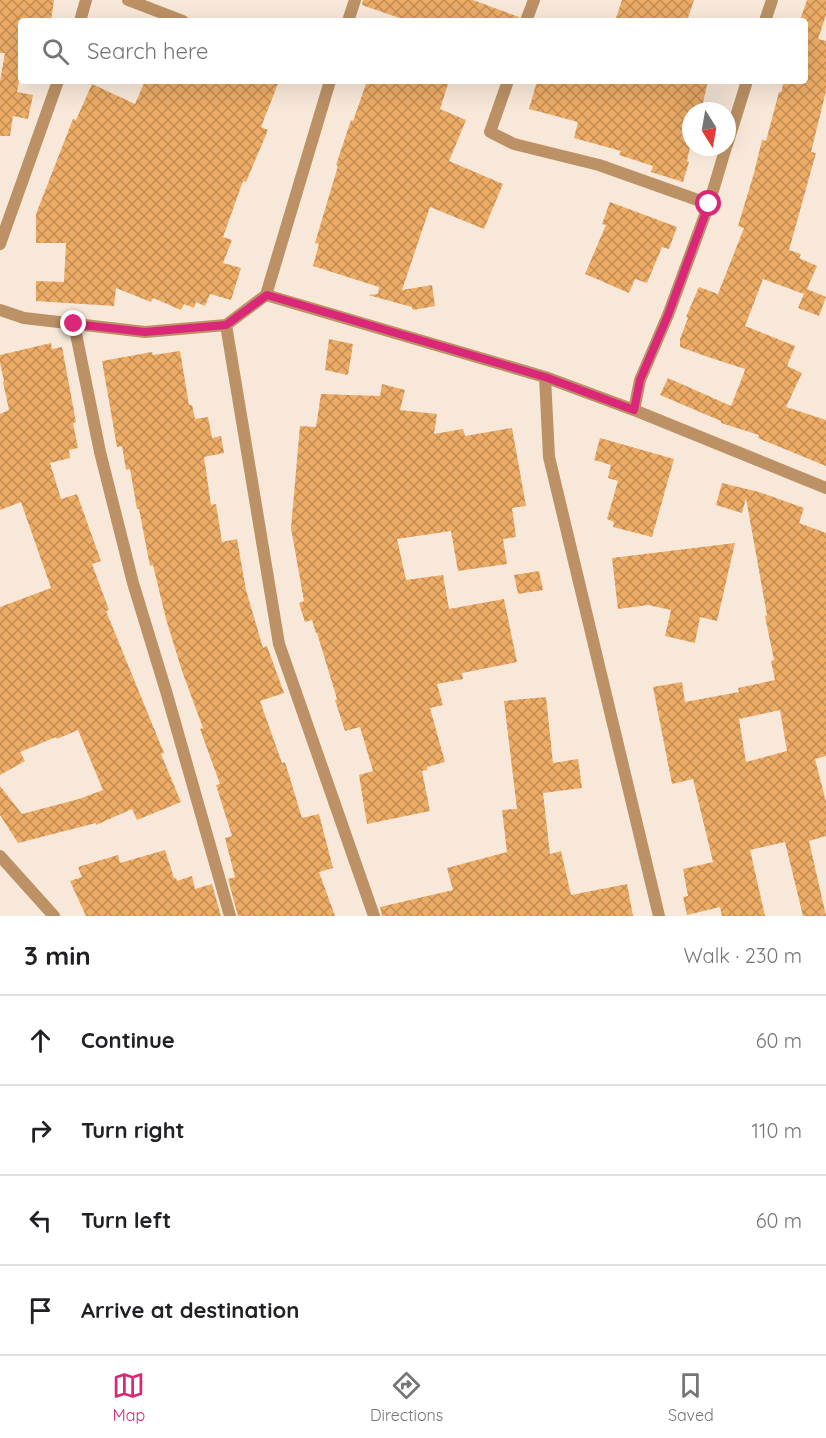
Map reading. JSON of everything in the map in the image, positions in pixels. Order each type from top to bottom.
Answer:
[{"type":"street","points":[[81,18],[86,0]]},
{"type":"street","points":[[128,0],[175,18]]},
{"type":"street","points":[[349,18],[355,0]]},
{"type":"street","points":[[527,18],[534,0]]},
{"type":"street","points":[[766,18],[772,0]]},
{"type":"street","points":[[0,244],[57,84]]},
{"type":"street","points":[[0,310],[24,318],[145,332],[226,325],[267,295],[329,84]]},
{"type":"street","points":[[507,84],[490,132],[514,144],[599,165],[709,204]]},
{"type":"street","points":[[736,117],[746,84]]},
{"type":"street","points":[[634,410],[640,380],[668,315],[709,204],[724,156]]},
{"type":"street","points":[[267,295],[545,377],[634,410],[826,488]]},
{"type":"street","points":[[74,324],[100,452],[133,584],[230,916]]},
{"type":"street","points":[[226,325],[279,644],[374,916]]},
{"type":"street","points":[[545,377],[549,457],[659,916]]},
{"type":"street","points":[[0,856],[54,916]]},
{"type":"building","points":[[0,0],[54,0],[51,18],[18,18],[17,92],[33,95],[28,119],[13,116],[10,136],[0,136],[0,81],[5,53],[0,53]]},
{"type":"building","points":[[363,0],[473,0],[519,17],[399,18],[362,5]]},
{"type":"building","points":[[622,0],[694,0],[688,18],[616,18]]},
{"type":"building","points":[[807,0],[826,0],[826,15],[818,39],[826,41],[826,91],[811,152],[816,153],[789,250],[801,254],[799,258],[817,266],[807,289],[826,297],[819,316],[798,308],[804,294],[763,279],[745,326],[795,346],[787,366],[802,373],[786,407],[826,420],[826,466],[758,438],[759,435],[721,423],[721,421],[660,395],[668,378],[731,406],[744,373],[745,369],[680,347],[680,339],[688,318],[686,317],[699,287],[718,294],[744,228],[738,226],[762,140],[766,141],[779,92],[783,84],[808,84],[808,18],[801,18]]},
{"type":"building","points":[[92,84],[135,104],[144,84],[278,84],[261,127],[268,130],[246,182],[243,181],[223,237],[232,240],[223,263],[241,268],[231,300],[210,294],[205,306],[196,302],[194,308],[184,304],[181,310],[153,298],[151,302],[116,288],[114,306],[36,301],[36,281],[64,282],[66,243],[36,243],[36,214],[73,119],[76,120]]},
{"type":"building","points":[[366,84],[448,84],[440,109],[466,120],[449,161],[503,184],[484,229],[430,207],[402,290],[432,285],[435,306],[413,310],[412,307],[368,295],[378,294],[379,287],[313,266],[319,244],[315,243],[338,166],[336,165],[351,120],[353,121]]},
{"type":"building","points":[[536,84],[707,84],[703,102],[682,102],[682,156],[688,156],[687,161],[689,162],[683,182],[651,172],[653,166],[619,155],[621,151],[574,138],[578,122],[529,109]]},
{"type":"building","points":[[610,202],[677,227],[669,249],[662,247],[647,283],[635,279],[629,293],[585,274],[606,225],[602,224]]},
{"type":"building","points":[[329,339],[353,344],[348,375],[325,370]]},
{"type":"building","points":[[51,343],[52,349],[62,347],[76,422],[73,423],[78,448],[69,450],[70,458],[50,463],[61,499],[77,494],[101,561],[92,564],[109,610],[106,611],[164,753],[161,754],[181,802],[137,820],[132,809],[96,825],[96,823],[18,843],[0,815],[0,786],[22,814],[79,799],[103,790],[78,730],[20,752],[25,761],[0,775],[0,607],[51,588],[21,502],[0,510],[0,414],[9,410],[0,355]]},
{"type":"building","points":[[180,351],[189,405],[192,405],[195,419],[208,417],[212,438],[221,436],[224,453],[204,457],[211,505],[216,504],[222,542],[237,539],[246,590],[263,648],[267,646],[284,693],[260,701],[282,763],[285,762],[302,818],[319,814],[333,868],[319,872],[335,916],[238,916],[228,879],[235,877],[225,838],[232,836],[216,785],[220,784],[200,729],[203,728],[166,619],[153,565],[150,566],[130,469],[126,470],[122,446],[117,447],[102,361],[152,352],[153,355]]},
{"type":"building","points":[[382,384],[405,390],[400,410],[437,414],[434,434],[463,429],[465,436],[512,428],[526,506],[512,508],[516,537],[503,539],[507,564],[458,571],[451,531],[397,539],[406,580],[443,575],[449,609],[504,599],[517,662],[462,673],[463,679],[437,684],[443,705],[430,708],[445,762],[427,767],[427,770],[422,771],[430,811],[367,824],[359,775],[373,771],[360,727],[345,731],[317,633],[312,620],[305,622],[299,603],[304,601],[291,528],[300,426],[316,427],[321,394],[380,396]]},
{"type":"building","points":[[600,438],[674,459],[652,537],[613,527],[614,522],[607,519],[618,481],[608,478],[611,465],[594,460]]},
{"type":"building","points":[[722,483],[759,492],[804,508],[799,523],[826,533],[826,756],[815,759],[826,802],[826,836],[809,841],[826,916],[803,916],[785,842],[750,850],[765,916],[722,916],[720,907],[687,915],[683,897],[688,896],[683,869],[713,862],[693,779],[672,784],[653,687],[682,682],[685,702],[739,692],[738,688],[775,680],[771,661],[774,660],[765,616],[767,615],[746,498],[742,513],[716,505]],"holes":[[[780,710],[787,751],[746,762],[739,719]]]},
{"type":"building","points":[[735,543],[717,621],[700,617],[695,643],[665,636],[671,610],[648,605],[618,609],[612,558]]},
{"type":"building","points":[[539,571],[543,590],[518,594],[514,575]]},
{"type":"building","points":[[546,697],[553,763],[578,759],[582,788],[543,793],[550,854],[561,851],[571,895],[627,884],[633,916],[382,916],[380,907],[453,890],[447,868],[507,852],[502,810],[517,809],[504,701]]},
{"type":"building","points":[[165,850],[177,881],[192,876],[195,889],[212,884],[221,916],[86,916],[70,881],[82,877],[78,867],[118,855],[120,863]]},
{"type":"route","points":[[74,324],[145,332],[226,325],[267,295],[545,377],[634,410],[640,380],[654,351],[709,204]]}]
